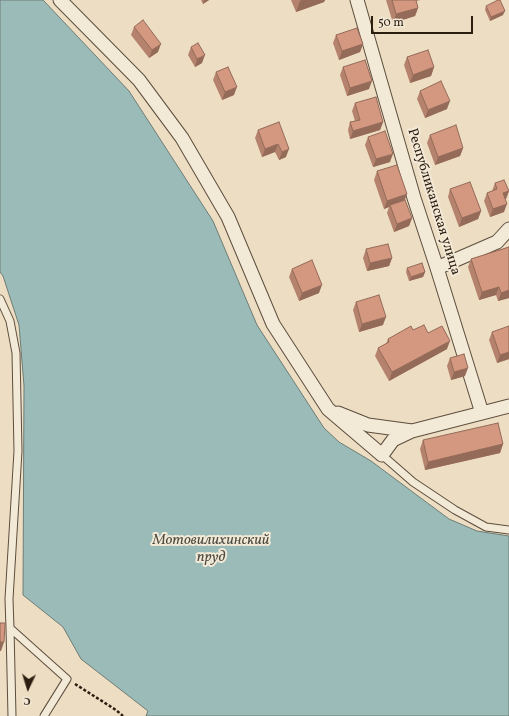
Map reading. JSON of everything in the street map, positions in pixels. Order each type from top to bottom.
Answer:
[{"type":"street","points":[[60,0],[139,80],[182,138],[228,217],[272,324],[328,409],[382,455],[393,440],[412,430],[509,406]]},
{"type":"street","name":"Республиканская улица","points":[[357,0],[414,198],[438,268],[482,413]]},
{"type":"street","points":[[438,268],[497,242],[509,229]]},
{"type":"street","points":[[328,409],[368,425],[412,430]]},
{"type":"lane","points":[[0,299],[10,321],[16,353],[18,451],[9,599],[12,716]]},
{"type":"lane","points":[[382,455],[413,482],[455,510],[486,526],[509,530]]},
{"type":"lane","points":[[10,628],[67,679],[44,716]]},
{"type":"path","points":[[67,679],[123,716]]},
{"type":"water","name":"Мотовилихинский пруд","points":[[0,0],[43,0],[129,91],[213,221],[257,325],[324,428],[339,442],[371,461],[449,519],[477,531],[509,536],[509,716],[146,716],[148,711],[81,659],[63,627],[23,595],[24,386],[19,325],[3,276],[0,272]]},
{"type":"building","points":[[392,0],[416,0],[418,8],[396,14]]},
{"type":"building","points":[[500,0],[505,11],[491,17],[486,6]]},
{"type":"building","points":[[143,20],[161,44],[152,50],[134,27]]},
{"type":"building","points":[[357,28],[363,44],[342,51],[336,35]]},
{"type":"building","points":[[198,43],[205,55],[197,59],[191,47]]},
{"type":"building","points":[[428,50],[434,67],[413,75],[407,57]]},
{"type":"building","points":[[365,60],[372,81],[350,88],[343,67]]},
{"type":"building","points":[[228,67],[237,87],[225,92],[216,72]]},
{"type":"building","points":[[441,81],[450,101],[428,110],[420,91]]},
{"type":"building","points":[[376,97],[383,122],[353,131],[350,122],[360,120],[355,103]]},
{"type":"building","points":[[279,122],[289,149],[282,152],[278,144],[265,149],[258,130]]},
{"type":"building","points":[[456,125],[463,148],[438,157],[430,135]]},
{"type":"building","points":[[385,131],[393,154],[376,159],[368,137]]},
{"type":"building","points":[[397,165],[407,194],[387,201],[377,171]]},
{"type":"building","points":[[504,180],[509,191],[503,193],[507,204],[493,209],[487,193],[497,189],[495,183]]},
{"type":"building","points":[[470,182],[481,211],[462,218],[450,189]]},
{"type":"building","points":[[405,200],[412,218],[397,224],[390,205]]},
{"type":"building","points":[[388,244],[392,258],[370,263],[366,249]]},
{"type":"building","points":[[509,247],[509,290],[501,293],[499,287],[482,292],[471,259]]},
{"type":"building","points":[[312,260],[322,285],[302,293],[292,269]]},
{"type":"building","points":[[422,263],[425,272],[411,277],[407,268]]},
{"type":"building","points":[[379,295],[386,317],[362,324],[356,302]]},
{"type":"building","points":[[424,325],[428,333],[442,326],[450,341],[392,372],[378,348],[389,342],[388,339],[411,326],[413,330]]},
{"type":"building","points":[[509,326],[509,352],[500,355],[492,332]]},
{"type":"building","points":[[464,354],[468,368],[454,372],[450,358]]},
{"type":"building","points":[[498,423],[503,444],[428,462],[423,440]]},
{"type":"building","points":[[0,623],[5,623],[4,642],[0,642]]}]
